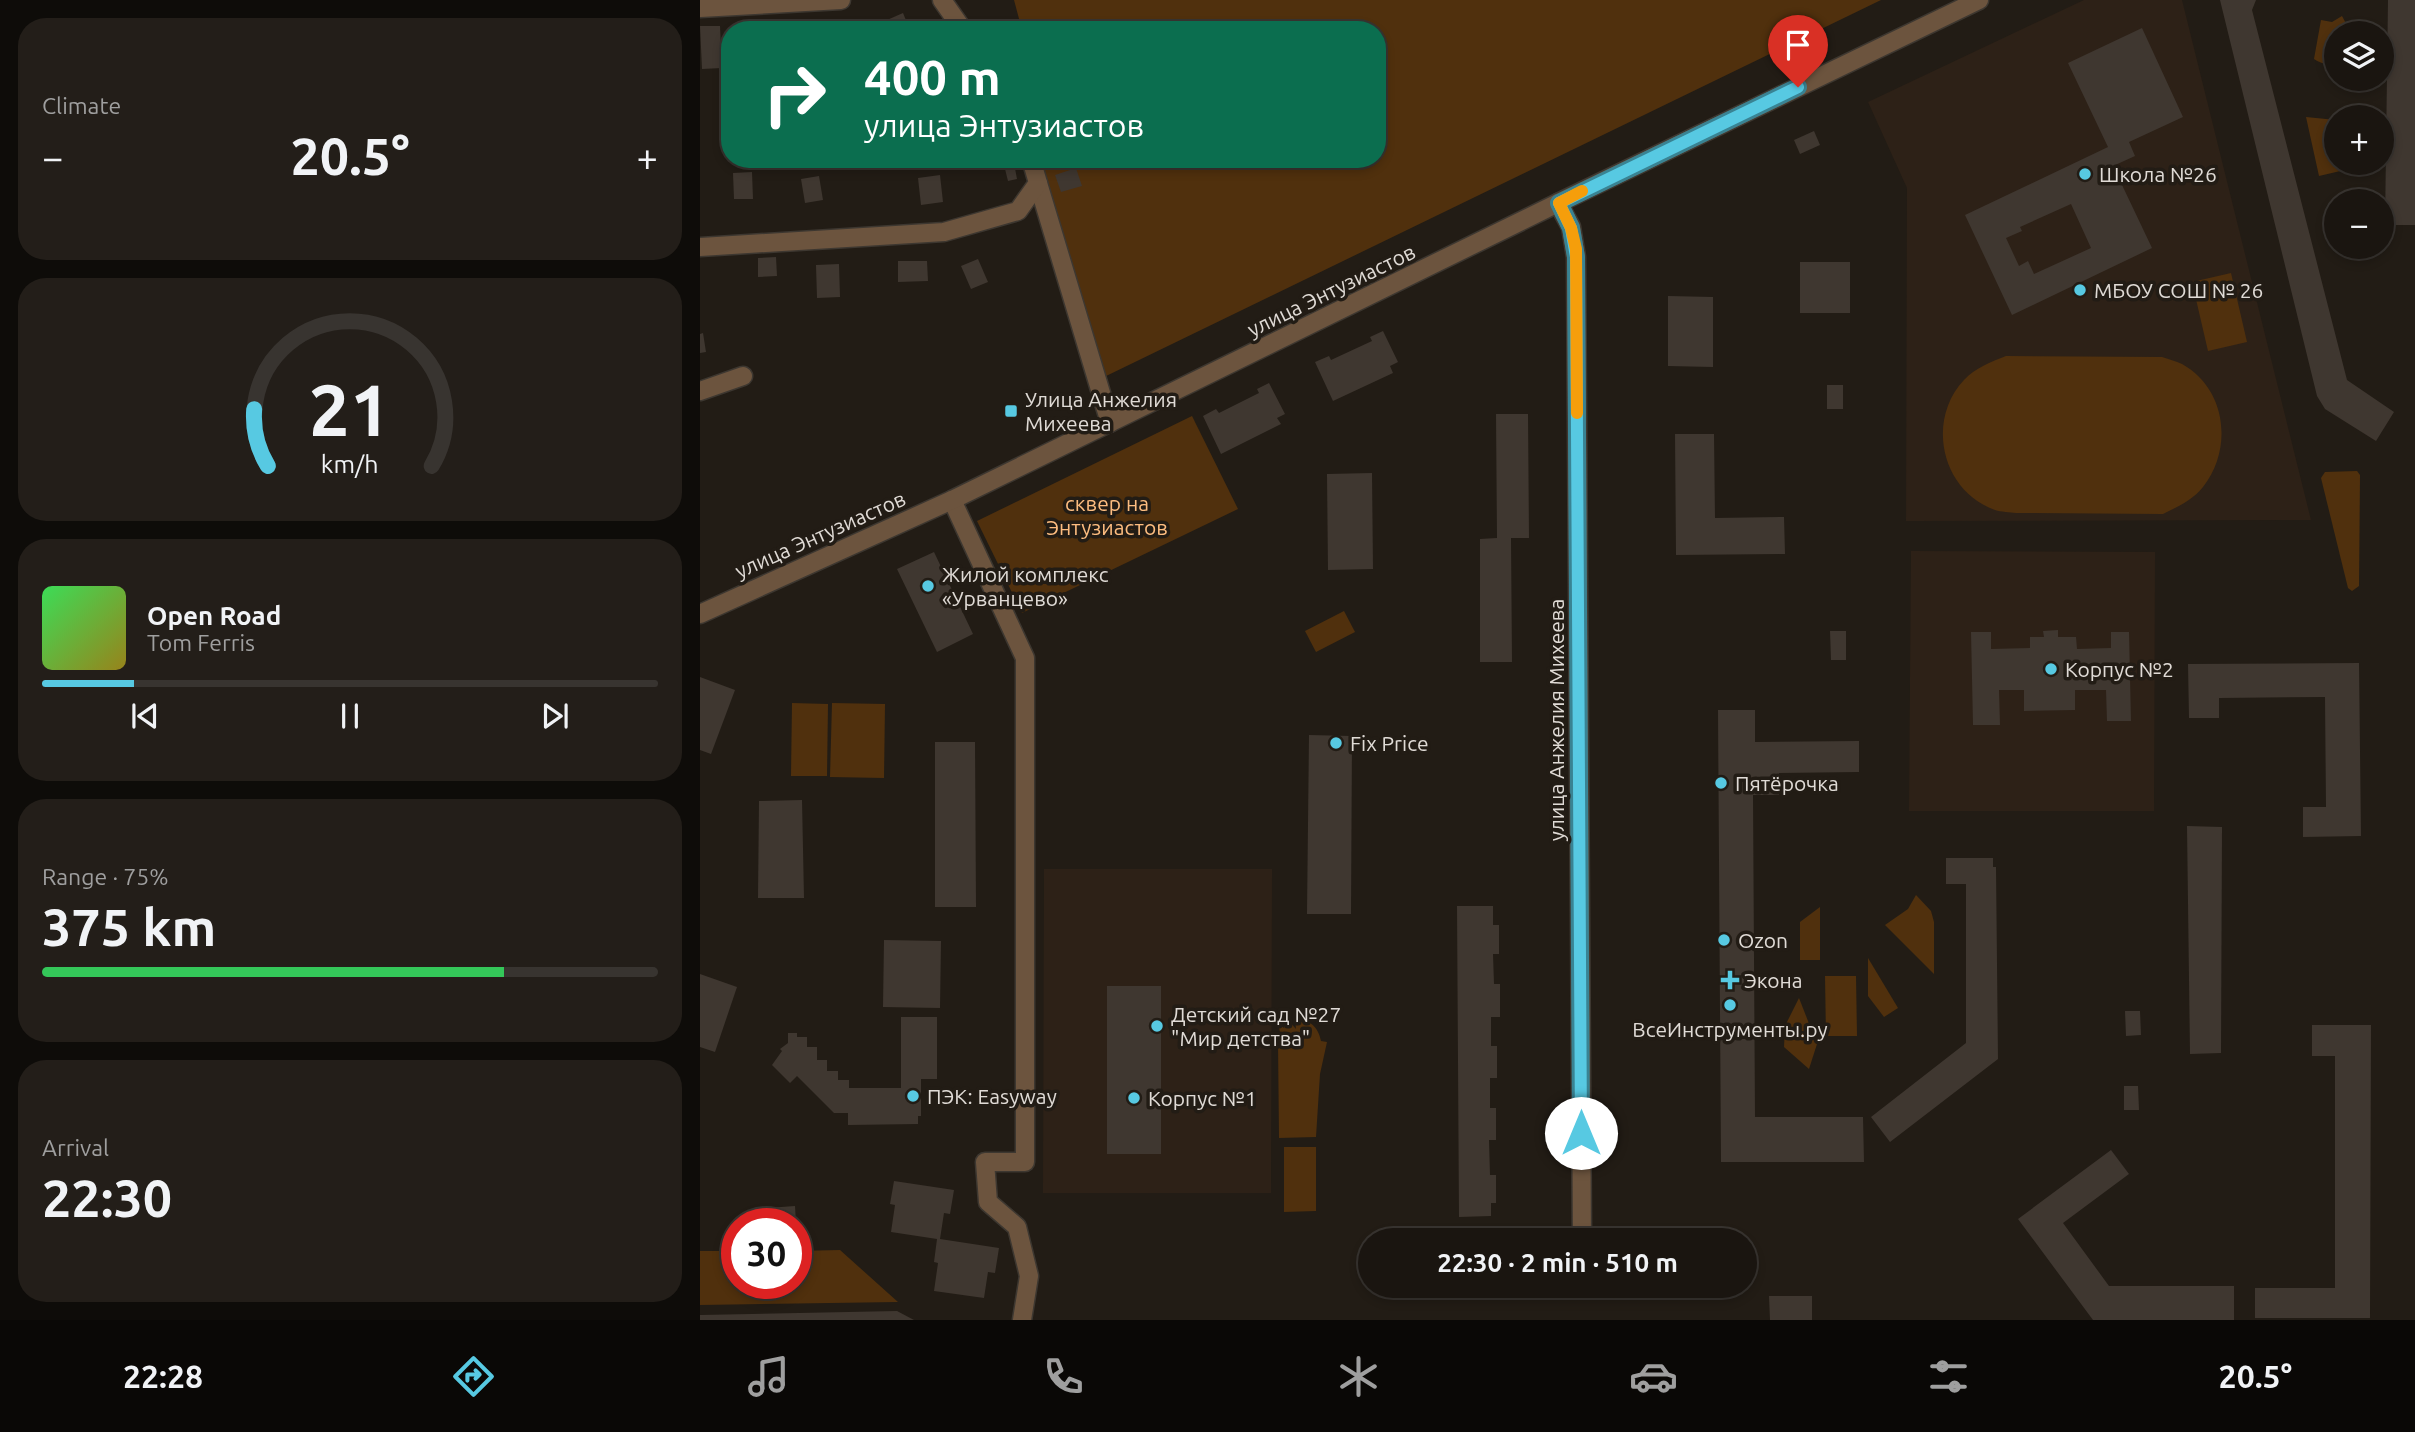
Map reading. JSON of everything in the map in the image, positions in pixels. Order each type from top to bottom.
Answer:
[{"type":"street","points":[[700,8],[841,0]]},
{"type":"street","points":[[943,0],[957,21]]},
{"type":"street","name":"улица Энтузиастов","points":[[700,614],[952,500],[1979,0]]},
{"type":"street","points":[[1034,168],[1110,423]]},
{"type":"street","points":[[700,247],[944,232],[1018,211],[1038,183]]},
{"type":"street","name":"улица Анжелия Михеева","points":[[1559,203],[1571,228],[1576,257],[1582,1228]]},
{"type":"street","points":[[700,391],[743,376]]},
{"type":"street","points":[[952,500],[1025,658],[1025,1162],[985,1162],[988,1202],[1017,1227],[1029,1276],[1023,1320]]},
{"type":"shaded area","name":"МБОУ СОШ № 26","points":[[2084,0],[2182,0],[2311,520],[1906,521],[1907,188],[1868,102]]},
{"type":"shaded area","points":[[1911,551],[2155,552],[2154,811],[1909,811]]},
{"type":"shaded area","name":"Детский сад №27 \"Мир детства\"","points":[[1044,869],[1272,869],[1271,1193],[1043,1193]]},
{"type":"green space","points":[[1014,0],[1881,0],[1102,378],[1041,168],[1386,168],[1386,21],[1020,21]]},
{"type":"green space","points":[[2321,20],[2326,21],[2324,21],[2324,63],[2314,59]]},
{"type":"green space","points":[[2306,117],[2324,119],[2324,175],[2319,176]]},
{"type":"green space","points":[[2231,273],[2247,342],[2208,351],[2192,282]]},
{"type":"green space","points":[[2006,356],[2162,357],[2182,364],[2208,388],[2221,421],[2219,455],[2213,472],[2194,496],[2163,514],[2016,513],[1995,510],[1977,501],[1962,487],[1951,471],[1945,453],[1945,415],[1952,396],[1968,376]]},
{"type":"green space","name":"сквер на Энтузиастов","points":[[1192,416],[1238,509],[1022,613],[977,521]]},
{"type":"green space","points":[[2357,471],[2360,475],[2359,586],[2352,591],[2348,588],[2321,478],[2325,472]]},
{"type":"green space","points":[[1344,611],[1355,632],[1316,652],[1305,631]]},
{"type":"green space","points":[[792,703],[828,704],[827,776],[791,776]]},
{"type":"green space","points":[[832,703],[885,704],[884,778],[830,777]]},
{"type":"green space","points":[[1916,895],[1931,911],[1934,922],[1934,974],[1885,925],[1908,909]]},
{"type":"green space","points":[[1820,907],[1820,960],[1800,960],[1800,922]]},
{"type":"green space","points":[[1868,958],[1898,1008],[1884,1017],[1868,996]]},
{"type":"green space","points":[[1825,976],[1856,976],[1857,1036],[1826,1036]]},
{"type":"green space","points":[[1799,998],[1817,1044],[1809,1069],[1784,1047],[1785,1026]]},
{"type":"green space","points":[[1295,1019],[1312,1025],[1318,1031],[1321,1041],[1327,1042],[1320,1074],[1316,1137],[1279,1138],[1278,1042],[1286,1041],[1279,1028],[1284,1028],[1289,1021],[1296,1029]]},
{"type":"green space","points":[[1284,1147],[1316,1147],[1316,1211],[1284,1212]]},
{"type":"green space","points":[[840,1250],[898,1302],[700,1305],[700,1251],[721,1251],[721,1299],[812,1299],[812,1251]]},
{"type":"building","points":[[2220,0],[2256,0],[2252,10],[2347,380],[2394,412],[2376,441],[2325,409],[2317,396]]},
{"type":"building","points":[[2388,0],[2415,0],[2415,225],[2394,225],[2394,189],[2385,189],[2386,175],[2394,175],[2394,105],[2387,105],[2387,91],[2394,91],[2394,21],[2388,21]]},
{"type":"building","points":[[903,13],[906,21],[888,21]]},
{"type":"building","points":[[700,26],[720,26],[721,68],[702,69]]},
{"type":"building","name":"Школа №26","points":[[2142,28],[2183,117],[2129,142],[2135,156],[2113,166],[2152,248],[2012,315],[1965,215],[2108,147],[2068,63]],"holes":[[[2071,204],[2091,248],[2034,274],[2028,261],[2019,266],[2006,238],[2022,231],[2020,227]]]},
{"type":"building","points":[[1814,131],[1820,145],[1800,154],[1794,140]]},
{"type":"building","points":[[1005,168],[1015,168],[1017,179],[1008,181]]},
{"type":"building","points":[[1076,168],[1082,186],[1061,192],[1055,175]]},
{"type":"building","points":[[752,172],[753,199],[734,199],[733,173]]},
{"type":"building","points":[[940,175],[943,202],[921,205],[918,178]]},
{"type":"building","points":[[819,176],[823,200],[805,203],[801,179]]},
{"type":"building","points":[[776,257],[777,276],[758,277],[758,258]]},
{"type":"building","points":[[978,259],[988,282],[971,289],[961,266]]},
{"type":"building","points":[[898,261],[927,261],[928,281],[898,282]]},
{"type":"building","points":[[1800,262],[1850,262],[1850,313],[1800,313]]},
{"type":"building","points":[[839,264],[840,297],[817,298],[816,265]]},
{"type":"building","points":[[1668,296],[1713,297],[1713,367],[1668,366]]},
{"type":"building","points":[[1383,331],[1398,362],[1390,366],[1393,373],[1333,401],[1315,362],[1329,356],[1331,360],[1372,341],[1370,337]]},
{"type":"building","points":[[703,333],[706,352],[700,353],[700,334]]},
{"type":"building","points":[[1269,383],[1285,414],[1277,418],[1281,424],[1221,454],[1203,416],[1216,409],[1219,413],[1259,393],[1257,389]]},
{"type":"building","points":[[1827,385],[1843,385],[1843,409],[1827,409]]},
{"type":"building","points":[[1496,414],[1528,414],[1529,538],[1511,538],[1512,662],[1480,662],[1480,539],[1497,538]]},
{"type":"building","points":[[1675,434],[1714,434],[1715,518],[1784,517],[1785,554],[1676,555]]},
{"type":"building","points":[[1372,473],[1373,569],[1328,570],[1327,474]]},
{"type":"building","name":"Жилой комплекс «Урванцево»","points":[[934,552],[973,634],[937,652],[897,569]]},
{"type":"building","name":"Корпус №2","points":[[2058,630],[2058,637],[2076,637],[2077,649],[2111,648],[2111,632],[2129,632],[2131,721],[2107,721],[2106,690],[2075,690],[2075,710],[2024,711],[2024,690],[1999,690],[2000,725],[1973,725],[1971,632],[1991,632],[1991,649],[2030,648],[2030,637],[2044,637],[2043,631]]},
{"type":"building","points":[[1830,631],[1846,631],[1846,660],[1831,660]]},
{"type":"building","points":[[2359,663],[2361,836],[2303,837],[2303,807],[2326,807],[2325,697],[2219,698],[2219,718],[2189,718],[2188,664]]},
{"type":"building","points":[[700,677],[735,690],[711,754],[700,750]]},
{"type":"building","points":[[1718,710],[1755,710],[1755,742],[1859,741],[1859,772],[1779,773],[1779,795],[1753,795],[1755,1117],[1863,1117],[1864,1162],[1721,1162]]},
{"type":"building","points":[[1309,735],[1352,736],[1351,914],[1307,914]]},
{"type":"building","points":[[935,742],[975,742],[976,907],[935,907]]},
{"type":"building","points":[[802,800],[804,898],[758,898],[759,801]]},
{"type":"building","points":[[2187,826],[2222,827],[2221,1053],[2190,1054]]},
{"type":"building","points":[[1946,858],[1993,858],[1993,867],[1996,867],[1998,1059],[1890,1142],[1871,1117],[1966,1043],[1966,884],[1946,884]]},
{"type":"building","points":[[1457,906],[1493,906],[1493,925],[1499,925],[1499,954],[1493,954],[1494,984],[1500,984],[1500,1017],[1491,1017],[1491,1046],[1497,1046],[1497,1078],[1490,1078],[1490,1108],[1496,1108],[1496,1140],[1489,1140],[1490,1175],[1496,1175],[1496,1203],[1491,1203],[1491,1216],[1459,1217]]},
{"type":"building","points":[[884,940],[941,941],[940,1008],[883,1007]]},
{"type":"building","points":[[700,974],[737,987],[715,1052],[700,1047]]},
{"type":"building","name":"Корпус №1","points":[[1107,986],[1161,986],[1161,1154],[1107,1154]]},
{"type":"building","points":[[2125,1011],[2140,1011],[2141,1035],[2126,1036]]},
{"type":"building","points":[[901,1017],[937,1017],[937,1079],[921,1079],[921,1116],[918,1116],[918,1124],[848,1125],[848,1113],[834,1113],[797,1076],[790,1083],[772,1065],[782,1051],[780,1049],[788,1043],[788,1033],[797,1033],[797,1037],[807,1037],[807,1047],[817,1047],[817,1060],[827,1060],[827,1071],[838,1071],[838,1080],[849,1080],[849,1088],[901,1088]]},
{"type":"building","points":[[2312,1025],[2371,1025],[2370,1318],[2255,1318],[2255,1288],[2335,1288],[2335,1056],[2312,1056]]},
{"type":"building","points":[[2124,1086],[2138,1086],[2139,1110],[2124,1110]]},
{"type":"building","points":[[2111,1150],[2129,1174],[2063,1223],[2109,1286],[2234,1286],[2234,1320],[2093,1320],[2018,1219]]},
{"type":"building","points":[[894,1181],[954,1190],[950,1214],[944,1213],[940,1239],[999,1248],[995,1273],[988,1272],[984,1298],[934,1291],[938,1263],[934,1262],[937,1239],[891,1232],[895,1205],[890,1204]]},
{"type":"building","points":[[1769,1296],[1812,1296],[1812,1320],[1770,1320]]},
{"type":"building","points":[[897,1311],[914,1320],[700,1320],[700,1315]]},
{"type":"slow traffic","points":[[1577,413],[1576,249],[1571,228],[1559,203],[1582,191]]},
{"type":"place","name":"Школа №26","points":[[2085,174]]},
{"type":"place","name":"МБОУ СОШ № 26","points":[[2080,290]]},
{"type":"place","name":"Улица Анжелия Михеева","points":[[1011,411]]},
{"type":"place","name":"Жилой комплекс «Урванцево»","points":[[928,586]]},
{"type":"place","name":"Корпус №2","points":[[2051,669]]},
{"type":"place","name":"Fix Price","points":[[1336,743]]},
{"type":"place","name":"Пятёрочка","points":[[1721,783]]},
{"type":"place","name":"Ozon","points":[[1724,940]]},
{"type":"place","name":"Экона","points":[[1730,980]]},
{"type":"place","name":"ВсеИнструменты.ру","points":[[1730,1005]]},
{"type":"place","name":"Детский сад №27 \"Мир детства\"","points":[[1157,1026]]},
{"type":"place","name":"ПЭК: Easyway","points":[[913,1096]]},
{"type":"place","name":"Корпус №1","points":[[1134,1098]]},
{"type":"route","points":[[1581,1133],[1576,257],[1571,228],[1559,203],[1798,87]]}]
